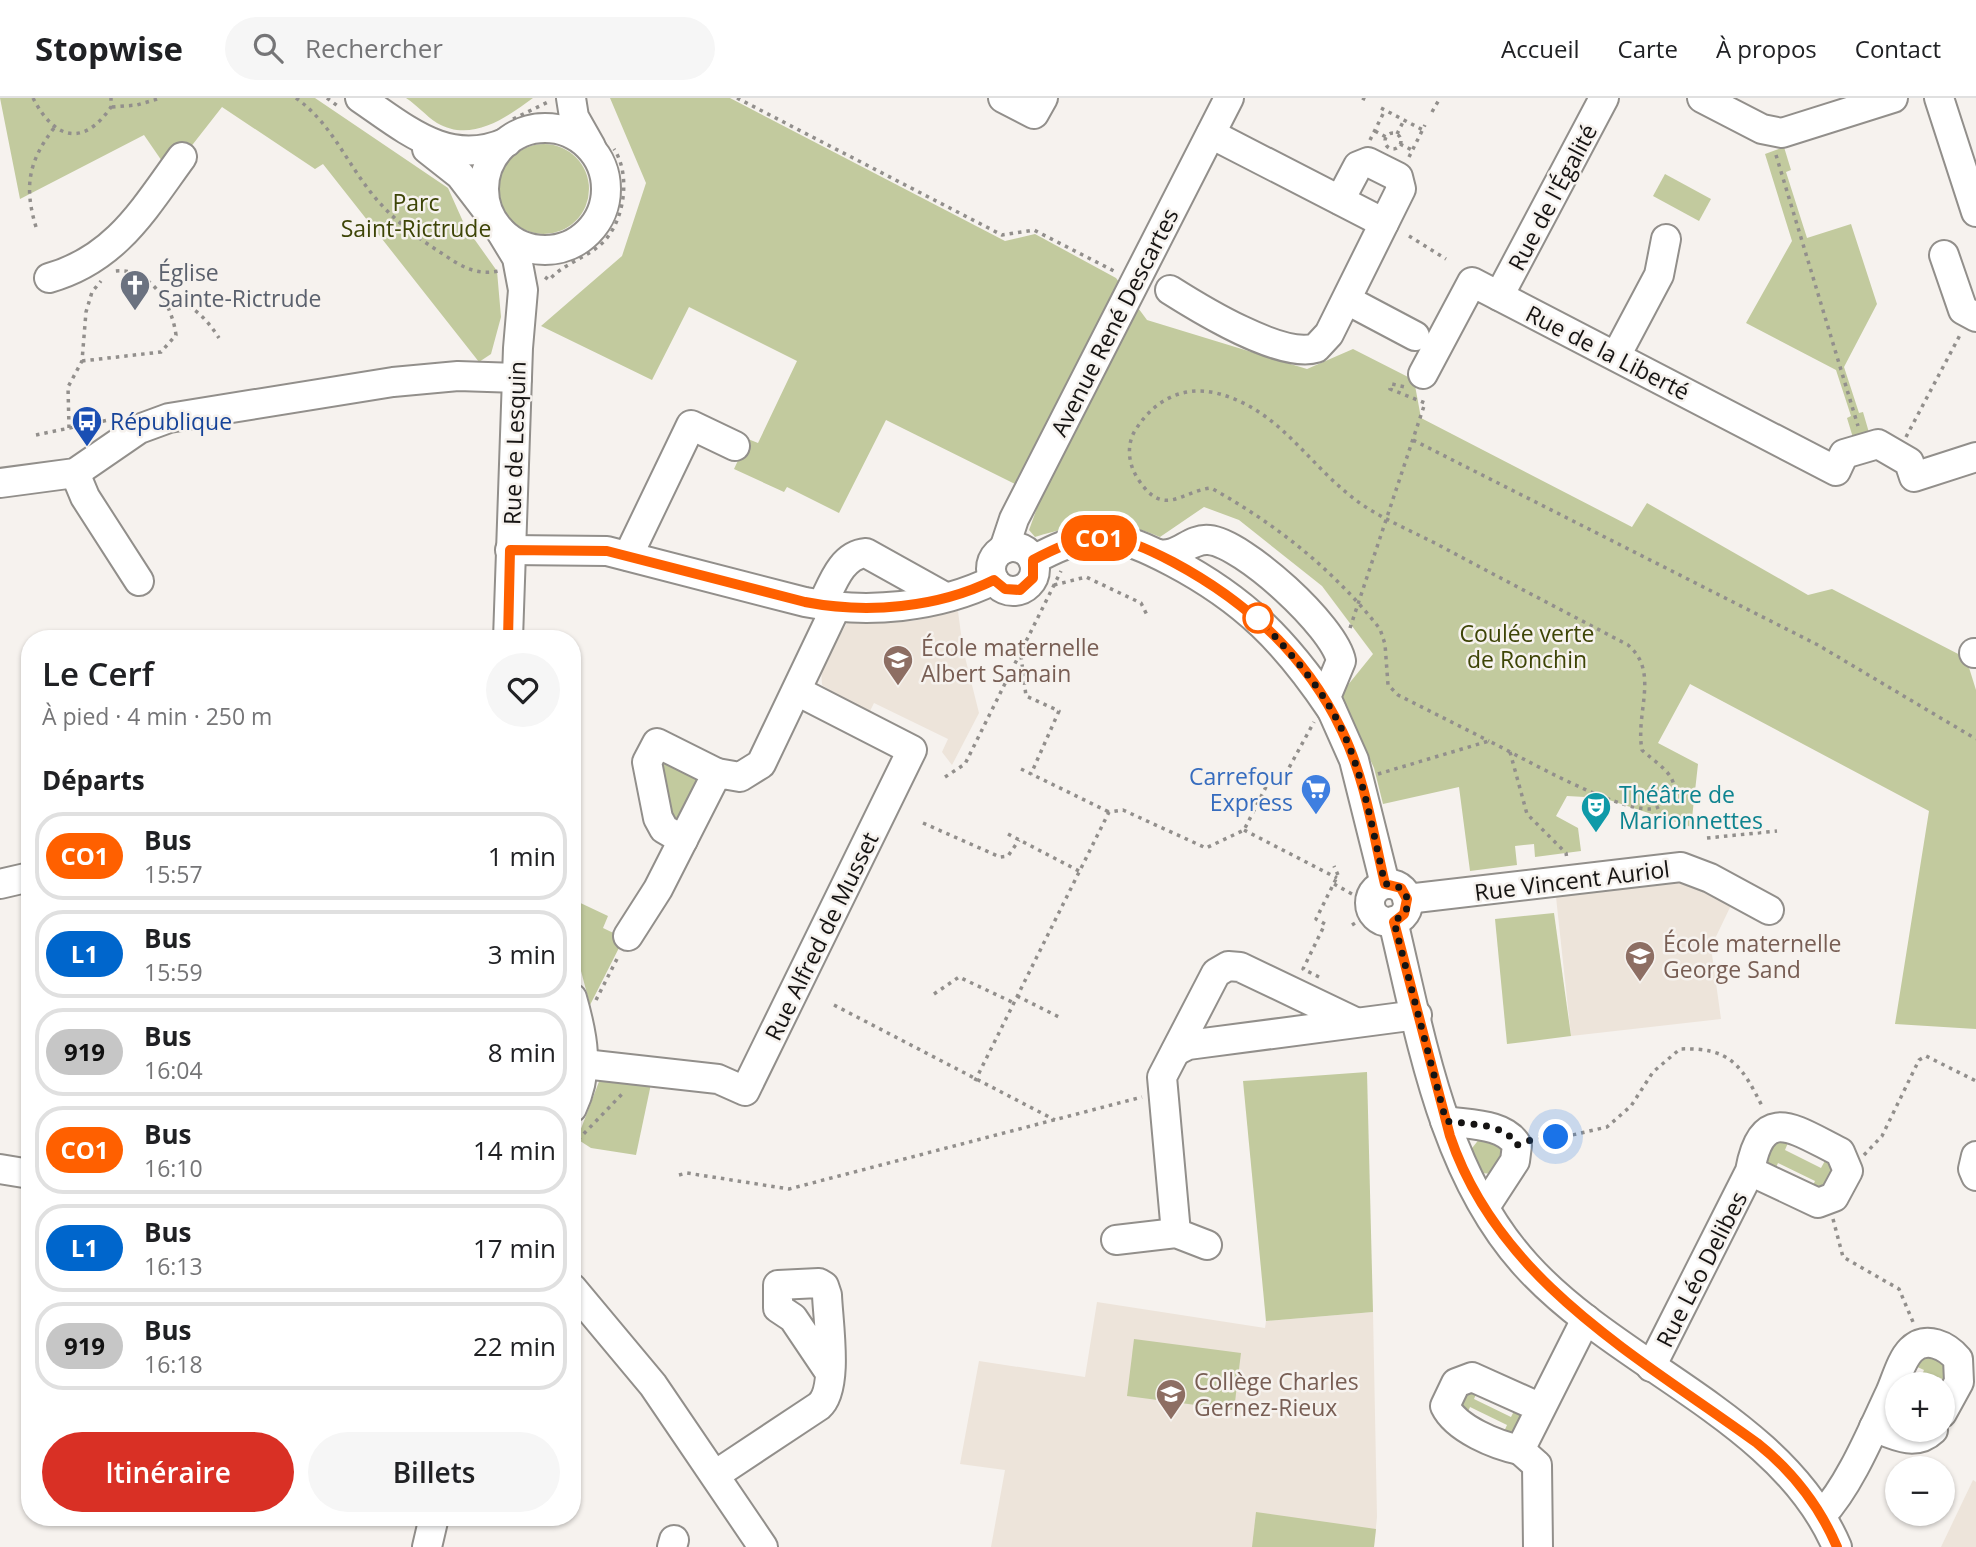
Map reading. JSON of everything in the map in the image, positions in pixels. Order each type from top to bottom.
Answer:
[{"type":"street","points":[[360,98],[398,124],[460,174],[496,223],[520,245],[537,250],[570,246]]},
{"type":"street","points":[[1003,98],[1034,114],[1042,98]]},
{"type":"street","name":"Avenue René Descartes","points":[[1004,549],[1014,519],[1229,98]]},
{"type":"street","name":"Rue de l'Égalité","points":[[1499,296],[1604,98]]},
{"type":"street","points":[[1702,98],[1769,131],[1788,131],[1893,98]]},
{"type":"street","points":[[1939,98],[1976,212]]},
{"type":"street","points":[[398,124],[433,143],[459,152],[482,151],[513,132],[542,120],[561,101],[601,147],[606,199],[591,230],[530,271]]},
{"type":"street","points":[[496,223],[484,193],[486,176],[496,154],[513,132],[555,129],[601,147]]},
{"type":"street","points":[[1211,134],[1384,223]]},
{"type":"street","points":[[49,278],[73,269],[117,242],[182,157]]},
{"type":"street","points":[[1170,290],[1255,337],[1308,351],[1323,342],[1347,300],[1401,189],[1398,177],[1368,162],[1358,166],[1340,200]]},
{"type":"street","name":"Rue de Lesquin","points":[[496,223],[530,271],[523,290],[517,378],[508,630]]},
{"type":"street","points":[[1616,356],[1659,275],[1666,239]]},
{"type":"street","points":[[1944,255],[1961,305],[1973,317]]},
{"type":"street","name":"Rue de la Liberté","points":[[1423,374],[1472,282],[1836,471],[1844,454],[1865,448]]},
{"type":"street","points":[[1347,300],[1416,335]]},
{"type":"street","points":[[0,483],[75,473],[146,425],[180,416],[393,382],[458,376],[517,378]]},
{"type":"street","points":[[628,555],[691,425],[736,446]]},
{"type":"street","points":[[1865,448],[1878,444],[1905,466],[1976,457]]},
{"type":"street","points":[[75,473],[85,497],[139,581]]},
{"type":"street","points":[[1044,554],[1035,575],[1023,589],[1005,589],[994,580],[992,562],[1004,549],[1021,548],[1044,554],[1098,538],[1129,542],[1158,554],[1216,586],[1257,617],[1290,652],[1331,709]]},
{"type":"street","points":[[1158,554],[1175,554],[1203,540],[1223,545],[1293,596],[1328,634],[1339,653],[1341,666],[1327,690],[1331,709],[1359,777],[1380,907],[1417,1016],[1446,1121],[1462,1167],[1485,1207],[1526,1265],[1586,1319],[1771,1454],[1800,1484],[1822,1515],[1837,1547]]},
{"type":"street","points":[[510,550],[593,550],[628,555],[829,606],[895,606],[945,597],[994,580]]},
{"type":"street","points":[[683,840],[664,829],[657,818],[647,762],[657,743],[717,773],[740,776],[761,764],[797,691],[843,565],[850,558],[866,553],[945,597]]},
{"type":"street","name":"Rue Alfred de Musset","points":[[584,1063],[718,1079],[746,1091],[912,750],[797,691]]},
{"type":"street","points":[[628,936],[658,889],[717,773]]},
{"type":"street","name":"Rue Vincent Auriol","points":[[1380,907],[1681,867],[1698,872],[1769,910]]},
{"type":"street","points":[[0,884],[21,879]]},
{"type":"street","points":[[1176,1233],[1162,1077],[1208,983],[1216,973],[1228,966],[1240,967],[1355,1022]]},
{"type":"street","points":[[1177,1051],[1188,1045],[1417,1016]]},
{"type":"street","points":[[581,1030],[584,1063],[581,1086]]},
{"type":"street","points":[[1446,1121],[1497,1129],[1507,1133],[1517,1145],[1515,1161],[1485,1207]]},
{"type":"street","points":[[1772,1126],[1786,1125],[1840,1152],[1848,1171],[1834,1197]]},
{"type":"street","name":"Rue Léo Delibes","points":[[1651,1367],[1750,1171],[1763,1133],[1772,1126]]},
{"type":"street","points":[[1976,1156],[1976,1176]]},
{"type":"street","points":[[0,1169],[21,1172]]},
{"type":"street","name":"Rue Léo Delibes","points":[[1750,1171],[1818,1203],[1834,1197]]},
{"type":"street","points":[[1116,1240],[1176,1233],[1207,1245]]},
{"type":"street","points":[[581,1299],[653,1385],[762,1547]]},
{"type":"street","points":[[1520,1450],[1586,1319]]},
{"type":"street","points":[[1822,1515],[1835,1499],[1874,1427],[1908,1354],[1920,1344],[1938,1344],[1958,1359],[1959,1382],[1955,1389]]},
{"type":"street","points":[[715,1475],[825,1401],[830,1390],[830,1373]]},
{"type":"street","points":[[1538,1547],[1537,1465],[1520,1450],[1506,1448],[1451,1419],[1445,1406],[1456,1383],[1472,1377],[1541,1408]]},
{"type":"street","points":[[1874,1427],[1885,1431]]},
{"type":"street","points":[[427,1547],[432,1526]]},
{"type":"path","points":[[33,98],[54,128],[70,134],[82,134],[92,130],[111,107],[111,98]]},
{"type":"path","points":[[111,107],[137,105],[161,98]]},
{"type":"path","points":[[296,98],[331,131],[368,189],[385,208],[422,240],[460,265],[488,273],[530,271],[549,280],[602,244],[618,216],[624,180],[617,152],[601,147]]},
{"type":"path","points":[[738,98],[1002,235],[1034,230],[1108,269],[1136,279]]},
{"type":"path","points":[[1362,98],[1368,102]]},
{"type":"path","points":[[1432,112],[1440,98]]},
{"type":"path","points":[[513,132],[546,100],[561,101]]},
{"type":"path","points":[[1363,164],[1361,157],[1383,109],[1423,130]]},
{"type":"path","points":[[1404,120],[1397,134],[1400,144],[1412,150]]},
{"type":"path","points":[[1398,177],[1425,125]]},
{"type":"path","points":[[36,227],[27,197],[31,173],[36,155],[54,128]]},
{"type":"path","points":[[1374,131],[1386,137],[1397,134]]},
{"type":"path","points":[[1769,131],[1865,448]]},
{"type":"path","points":[[1386,137],[1390,148],[1396,148],[1400,144]]},
{"type":"path","points":[[1409,236],[1446,259]]},
{"type":"path","points":[[69,428],[68,387],[82,361],[86,312],[92,292],[106,275],[117,270],[134,271],[149,281],[164,298],[174,318],[176,335],[161,352],[82,361]]},
{"type":"path","points":[[164,298],[187,303],[209,323],[219,338]]},
{"type":"path","points":[[1905,466],[1973,317]]},
{"type":"path","points":[[1339,653],[1425,403],[1390,389],[1392,384],[1427,391],[1423,374]]},
{"type":"path","points":[[1184,392],[1213,392],[1244,402],[1274,420],[1358,502],[1628,645],[1639,654],[1645,666],[1638,732],[1642,750],[1665,768],[1673,781],[1673,794],[1665,803],[1652,809],[1620,802],[1398,695],[1388,685],[1385,644],[1380,629],[1358,602],[1313,556],[1211,488],[1199,489],[1181,500],[1165,500],[1149,493],[1136,477],[1129,448],[1134,432],[1148,412],[1165,398],[1184,392]]},
{"type":"path","points":[[37,435],[117,418]]},
{"type":"path","points":[[1413,440],[1818,645],[1976,739]]},
{"type":"path","points":[[945,778],[965,764],[1063,567],[1044,554]]},
{"type":"path","points":[[1054,585],[1086,578],[1141,603],[1147,617]]},
{"type":"path","points":[[1021,655],[1026,696],[1059,711],[1031,774]]},
{"type":"path","points":[[1021,769],[1109,812],[1123,810],[1132,813],[1206,848],[1244,830],[1269,782],[1279,786],[1317,717],[1331,709]]},
{"type":"path","points":[[1359,777],[1489,741]]},
{"type":"path","points":[[1510,751],[1527,814],[1566,853],[1569,882]]},
{"type":"path","points":[[975,1081],[1109,812]]},
{"type":"path","points":[[923,823],[1000,857],[1008,856],[1019,840]]},
{"type":"path","points":[[1244,830],[1337,878]]},
{"type":"path","points":[[1707,838],[1777,831]]},
{"type":"path","points":[[1008,834],[1079,871]]},
{"type":"path","points":[[1324,980],[1303,969],[1325,924],[1316,919],[1337,878],[1334,866]]},
{"type":"path","points":[[1334,884],[1380,907]]},
{"type":"path","points":[[581,1030],[628,936]]},
{"type":"path","points":[[934,994],[959,976],[1014,1003]]},
{"type":"path","points":[[1017,996],[1059,1017]]},
{"type":"path","points":[[834,1005],[975,1081],[1057,1121]]},
{"type":"path","points":[[1517,1145],[1539,1137],[1568,1136],[1607,1127],[1631,1106],[1653,1072],[1680,1049],[1712,1051],[1735,1062],[1743,1070],[1772,1126]]},
{"type":"path","points":[[1847,1164],[1868,1153],[1882,1136],[1919,1060],[1926,1056],[1976,1081]]},
{"type":"path","points":[[581,1137],[646,1071]]},
{"type":"path","points":[[679,1175],[687,1173],[789,1189],[1162,1092]]},
{"type":"path","points":[[1834,1197],[1833,1221],[1843,1257],[1899,1289],[1920,1344]]},
{"type":"shaded area","name":"École maternelle Albert Samain","points":[[958,611],[963,649],[979,713],[952,765],[942,752],[948,739],[874,703],[868,715],[822,685],[821,668],[847,623],[913,621]]},
{"type":"shaded area","name":"École maternelle George Sand","points":[[1701,879],[1735,897],[1711,947],[1721,1019],[1571,1036],[1556,897]]},
{"type":"shaded area","name":"Collège Charles Gernez-Rieux","points":[[1097,1302],[1265,1328],[1266,1321],[1373,1312],[1377,1517],[1374,1547],[991,1547],[1005,1470],[960,1464],[979,1361],[1085,1377]]},
{"type":"shaded area","points":[[1973,1480],[1976,1482],[1976,1547],[1941,1547],[1951,1526],[1955,1526],[1955,1518]]},
{"type":"green space","name":"Parc Saint-Rictrude","points":[[0,98],[315,98],[448,188],[465,226],[497,271],[501,317],[491,354],[479,362],[323,164],[315,169],[222,107],[186,153],[166,167],[144,135],[20,199]]},
{"type":"green space","points":[[406,98],[533,98],[488,126],[463,130],[437,123]]},
{"type":"green space","name":"Coulée verte de Ronchin","points":[[610,98],[730,98],[1005,241],[1035,234],[1116,278],[1147,320],[1307,369],[1353,349],[1414,380],[1421,418],[1632,527],[1647,503],[1808,595],[1832,589],[1966,658],[1976,690],[1976,1029],[1895,1024],[1929,811],[1690,684],[1658,743],[1698,764],[1691,827],[1603,798],[1567,796],[1556,816],[1578,828],[1581,851],[1535,857],[1534,844],[1515,846],[1517,865],[1470,871],[1459,787],[1383,804],[1374,768],[1343,700],[1343,691],[1373,654],[1322,586],[1239,520],[1204,507],[1160,537],[1129,527],[1098,524],[1067,528],[1035,537],[1029,530],[1041,497],[886,420],[839,513],[787,487],[784,492],[734,469],[748,439],[758,443],[797,361],[689,307],[652,380],[541,326],[622,256],[646,183]]},
{"type":"green space","points":[[544,144],[561,147],[576,157],[586,172],[589,189],[586,206],[576,221],[561,231],[544,234],[527,231],[512,221],[502,206],[499,189],[502,172],[512,157],[527,147]]},
{"type":"green space","points":[[1784,147],[1791,170],[1786,172],[1807,238],[1851,224],[1877,304],[1844,367],[1859,413],[1863,412],[1870,436],[1854,441],[1847,418],[1851,416],[1836,370],[1746,323],[1792,241],[1765,154]]},
{"type":"green space","points":[[1665,174],[1711,199],[1699,221],[1653,196]]},
{"type":"green space","points":[[668,760],[700,774],[685,821],[672,824],[660,766]]},
{"type":"green space","points":[[581,903],[608,916],[603,928],[624,938],[590,1005],[581,971]]},
{"type":"green space","points":[[1554,913],[1571,1036],[1507,1044],[1495,919]]},
{"type":"green space","points":[[1367,1072],[1373,1312],[1266,1321],[1243,1081]]},
{"type":"green space","points":[[600,1079],[651,1084],[636,1155],[591,1148],[581,1142],[581,1129]]},
{"type":"green space","points":[[1480,1138],[1506,1147],[1494,1174],[1481,1173],[1469,1152]]},
{"type":"green space","points":[[1790,1138],[1785,1150],[1821,1168],[1827,1157],[1834,1163],[1834,1185],[1810,1192],[1815,1181],[1778,1163],[1773,1174],[1767,1170],[1763,1147]]},
{"type":"green space","points":[[1134,1339],[1241,1353],[1234,1410],[1127,1396]]},
{"type":"green space","points":[[1920,1356],[1943,1357],[1947,1372],[1923,1372],[1924,1370],[1913,1365]]},
{"type":"green space","points":[[1479,1387],[1474,1399],[1511,1417],[1517,1405],[1523,1412],[1518,1435],[1502,1436],[1507,1425],[1470,1407],[1465,1419],[1456,1394]]},
{"type":"green space","points":[[1256,1512],[1376,1529],[1374,1547],[1252,1547]]},
{"type":"bus line","name":"CO1","points":[[508,630],[510,550],[607,551],[805,602],[836,607],[875,607],[915,604],[965,593],[994,580],[1005,589],[1020,590],[1033,578],[1033,560],[1054,548],[1098,538],[1129,542],[1144,548],[1187,569],[1223,591],[1257,617],[1290,652],[1331,709],[1343,732],[1359,777],[1385,884],[1401,888],[1407,899],[1408,905],[1404,914],[1394,922],[1421,1034],[1455,1152],[1485,1207],[1516,1253],[1563,1301],[1757,1443],[1786,1468],[1822,1515],[1837,1547]]},
{"type":"place","name":"Église Sainte-Rictrude","points":[[135,312]]},
{"type":"place","name":"République","points":[[87,448]]},
{"type":"place","name":"École maternelle Albert Samain","points":[[898,687]]},
{"type":"place","name":"Carrefour Express","points":[[1316,816]]},
{"type":"place","name":"Théâtre de Marionnettes","points":[[1596,834]]},
{"type":"place","name":"École maternelle George Sand","points":[[1640,983]]},
{"type":"place","name":"Collège Charles Gernez-Rieux","points":[[1171,1421]]},
{"type":"route","points":[[1258,618],[1290,652],[1331,709],[1348,744],[1359,777],[1385,884],[1401,888],[1406,896],[1406,911],[1394,922],[1421,1034],[1446,1121],[1497,1129],[1507,1133],[1517,1145],[1539,1137],[1556,1137]]}]
